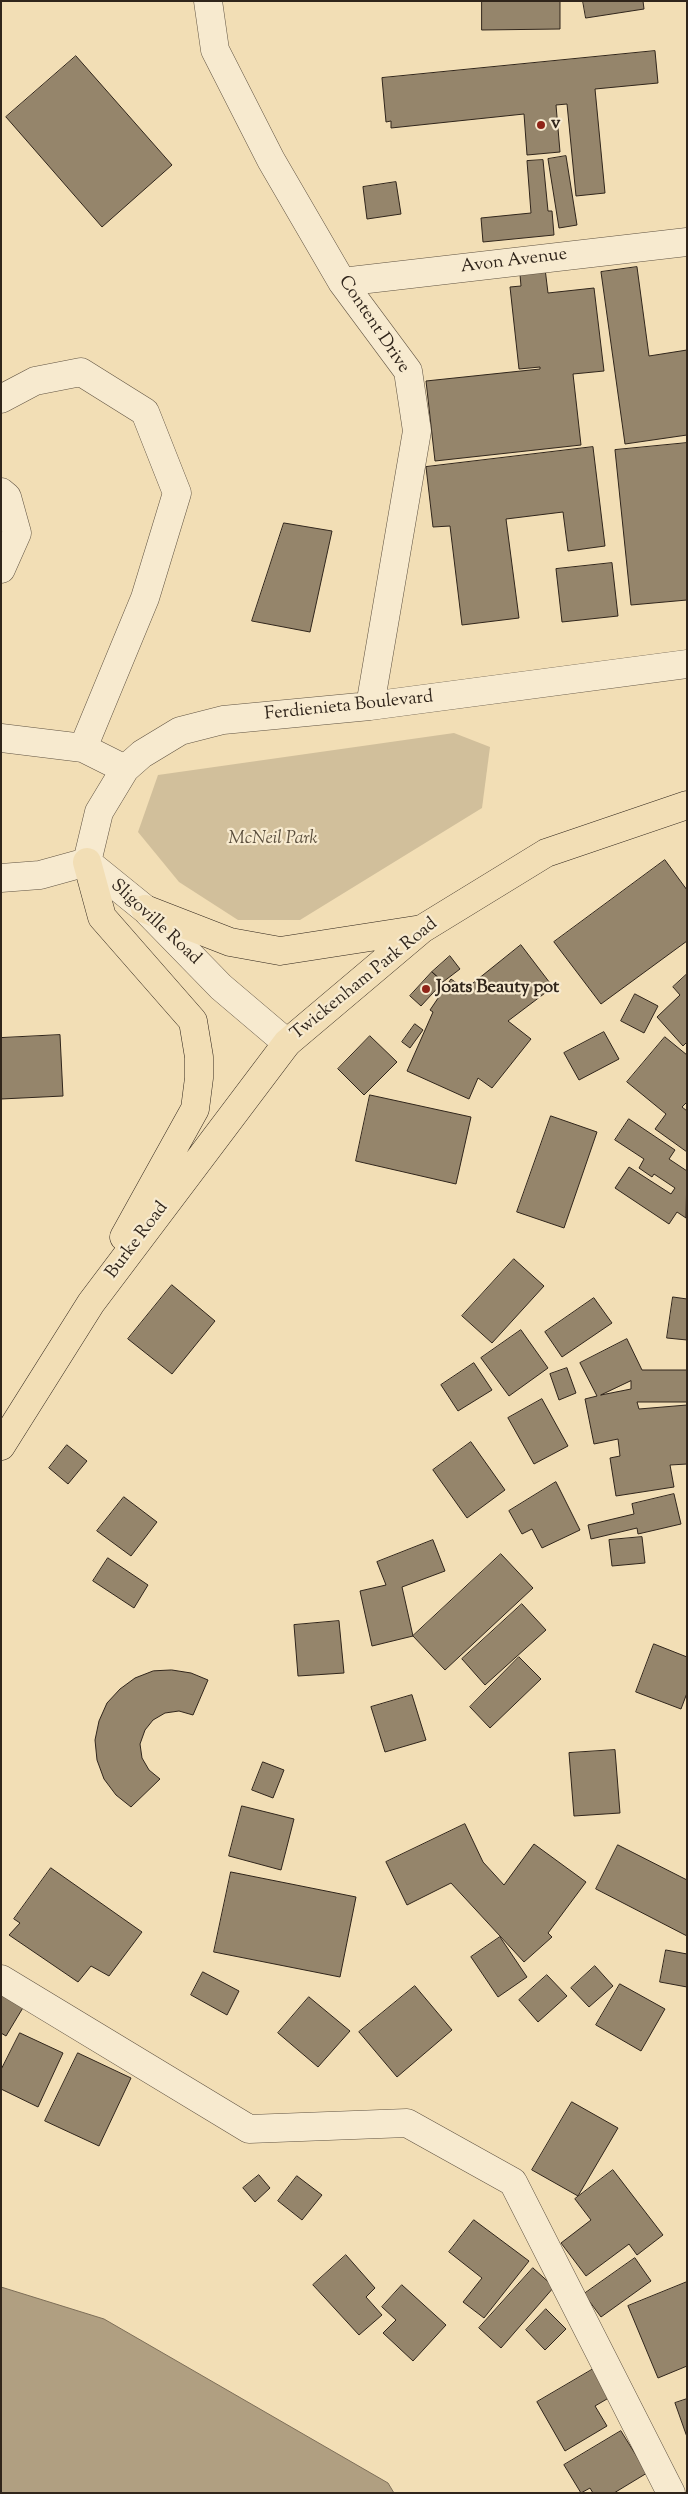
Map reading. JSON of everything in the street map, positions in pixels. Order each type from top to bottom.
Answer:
[{"type":"main road","name":"Twickenham Park Road","points":[[287,1043],[422,929],[546,853],[687,805]]},
{"type":"main road","points":[[88,862],[102,917],[193,1021],[200,1057],[200,1078],[194,1109],[134,1219],[91,1304]]},
{"type":"main road","points":[[145,909],[230,942],[280,950],[422,929]]},
{"type":"main road","name":"Burke Road","points":[[1,1446],[91,1304],[287,1043]]},
{"type":"street","name":"Content Drive","points":[[208,1],[216,50],[271,160],[342,282],[408,371],[417,431],[370,706]]},
{"type":"street","name":"Avon Avenue","points":[[342,282],[687,242]]},
{"type":"street","points":[[1,399],[35,381],[81,372],[145,412],[177,493],[145,598],[83,748]]},
{"type":"street","points":[[1,492],[7,497],[17,533],[1,569]]},
{"type":"street","name":"Ferdienieta Boulevard","points":[[88,862],[99,812],[125,768],[142,754],[180,731],[223,720],[370,706],[687,664]]},
{"type":"street","points":[[1,738],[83,748],[125,768]]},
{"type":"street","points":[[1,878],[40,875],[88,862]]},
{"type":"street","name":"Sligoville Road","points":[[88,862],[145,909],[221,987],[287,1043]]},
{"type":"street","points":[[1,1979],[249,2129],[407,2123],[513,2182],[676,2489]]},
{"type":"green space","name":"McNeil Park","points":[[454,733],[490,747],[482,808],[300,920],[238,920],[179,882],[138,832],[158,775]]},
{"type":"shaded area","points":[[1,2287],[104,2319],[388,2483],[394,2493],[1,2493]]},
{"type":"building","points":[[482,1],[560,1],[560,29],[482,30]]},
{"type":"building","points":[[583,1],[643,1],[644,9],[586,18]]},
{"type":"building","name":"v","points":[[655,51],[658,83],[595,89],[605,193],[576,196],[567,104],[556,105],[560,152],[527,155],[524,114],[391,128],[391,121],[386,122],[382,78]]},
{"type":"building","points":[[76,56],[172,165],[102,227],[6,117]]},
{"type":"building","points":[[566,156],[577,225],[559,228],[548,159]]},
{"type":"building","name":"v","points":[[543,160],[548,211],[552,211],[554,235],[483,242],[481,218],[531,213],[527,161]]},
{"type":"building","points":[[396,182],[401,214],[367,219],[363,187]]},
{"type":"building","points":[[544,260],[548,293],[594,288],[604,371],[573,374],[581,445],[435,461],[426,381],[540,369],[540,367],[519,369],[510,287],[521,286],[519,263]]},
{"type":"building","points":[[637,267],[649,356],[687,350],[687,435],[625,444],[601,272]]},
{"type":"building","points":[[687,443],[687,600],[631,605],[615,450]]},
{"type":"building","points":[[593,447],[605,546],[568,551],[563,512],[506,519],[519,618],[462,625],[450,526],[433,527],[426,467]]},
{"type":"building","points":[[284,523],[332,531],[310,632],[252,621]]},
{"type":"building","points":[[612,563],[618,616],[562,622],[556,569]]},
{"type":"building","points":[[665,860],[687,890],[687,941],[601,1004],[554,942]]},
{"type":"building","points":[[521,945],[553,987],[508,1021],[531,1039],[492,1088],[478,1078],[469,1099],[407,1071],[433,1012],[430,1010],[451,979],[465,989]]},
{"type":"building","points":[[450,956],[460,969],[443,982],[432,972]]},
{"type":"building","name":"Joats Beauty pot","points":[[432,972],[443,982],[421,1006],[410,996]]},
{"type":"building","points":[[687,974],[687,1042],[683,1046],[657,1017],[680,995],[673,987]]},
{"type":"building","points":[[635,994],[658,1006],[644,1033],[621,1021]]},
{"type":"building","points":[[415,1024],[423,1030],[410,1048],[402,1042]]},
{"type":"building","points":[[604,1032],[619,1059],[579,1080],[564,1053]]},
{"type":"building","points":[[60,1035],[63,1096],[1,1099],[1,1038]]},
{"type":"building","points":[[370,1036],[397,1062],[364,1095],[338,1069]]},
{"type":"building","points":[[665,1037],[687,1055],[687,1102],[682,1107],[687,1111],[687,1152],[655,1129],[666,1114],[627,1082]]},
{"type":"building","points":[[370,1095],[471,1117],[456,1184],[356,1161]]},
{"type":"building","points":[[551,1116],[597,1132],[564,1228],[517,1212]]},
{"type":"building","points":[[629,1119],[675,1150],[669,1159],[687,1171],[686,1218],[677,1212],[669,1224],[615,1188],[629,1167],[671,1194],[675,1188],[654,1174],[652,1177],[639,1168],[644,1159],[615,1140]]},
{"type":"building","points":[[514,1259],[544,1286],[492,1343],[462,1316]]},
{"type":"building","points":[[172,1285],[215,1321],[172,1374],[128,1339]]},
{"type":"building","points":[[673,1297],[687,1299],[687,1340],[667,1338]]},
{"type":"building","points":[[594,1298],[612,1323],[562,1357],[545,1332]]},
{"type":"building","points":[[521,1330],[548,1368],[509,1396],[481,1358]]},
{"type":"building","points":[[627,1339],[642,1370],[687,1370],[687,1402],[637,1402],[639,1409],[687,1405],[687,1464],[670,1465],[674,1487],[616,1496],[610,1458],[620,1456],[618,1439],[594,1444],[585,1399],[597,1396],[580,1363]],"holes":[[[631,1381],[631,1389],[601,1395]]]},
{"type":"building","points":[[474,1363],[492,1390],[458,1411],[441,1385]]},
{"type":"building","points":[[567,1368],[576,1393],[559,1400],[550,1374]]},
{"type":"building","points":[[542,1399],[568,1446],[534,1464],[508,1418]]},
{"type":"building","points":[[471,1442],[505,1490],[467,1518],[433,1470]]},
{"type":"building","points":[[67,1445],[87,1461],[68,1484],[49,1468]]},
{"type":"building","points":[[556,1482],[580,1530],[542,1548],[532,1529],[522,1534],[509,1511]]},
{"type":"building","points":[[674,1494],[681,1524],[638,1534],[637,1528],[591,1539],[588,1525],[634,1514],[632,1504]]},
{"type":"building","points":[[124,1497],[157,1522],[131,1556],[97,1531]]},
{"type":"building","points":[[642,1537],[645,1563],[612,1566],[609,1540]]},
{"type":"building","points":[[433,1540],[445,1571],[402,1587],[413,1636],[372,1646],[360,1591],[386,1585],[377,1562]]},
{"type":"building","points":[[501,1554],[533,1588],[445,1670],[413,1636]]},
{"type":"building","points":[[108,1558],[148,1585],[134,1608],[93,1581]]},
{"type":"building","points":[[522,1604],[546,1630],[485,1685],[462,1659]]},
{"type":"building","points":[[339,1621],[344,1673],[298,1676],[294,1625]]},
{"type":"building","points":[[654,1644],[687,1657],[687,1693],[681,1709],[636,1692]]},
{"type":"building","points":[[519,1657],[541,1679],[490,1728],[470,1707]]},
{"type":"building","points":[[172,1670],[191,1673],[208,1680],[193,1715],[179,1711],[165,1713],[153,1720],[145,1730],[140,1744],[142,1758],[149,1770],[160,1779],[131,1807],[116,1795],[104,1779],[97,1760],[95,1740],[99,1721],[107,1703],[120,1689],[135,1678],[153,1671]]},
{"type":"building","points":[[412,1695],[426,1740],[385,1752],[371,1707]]},
{"type":"building","points":[[615,1750],[620,1813],[574,1816],[569,1753]]},
{"type":"building","points":[[263,1762],[284,1770],[273,1798],[252,1790]]},
{"type":"building","points":[[242,1806],[294,1819],[281,1870],[229,1856]]},
{"type":"building","points":[[465,1824],[483,1862],[504,1885],[534,1844],[586,1882],[548,1933],[552,1937],[524,1962],[451,1883],[407,1905],[386,1862]]},
{"type":"building","points":[[618,1845],[687,1880],[687,1936],[596,1889]]},
{"type":"building","points":[[51,1868],[142,1932],[109,1976],[91,1966],[78,1982],[9,1935],[20,1923],[14,1919]]},
{"type":"building","points":[[231,1872],[356,1897],[340,1977],[214,1952]]},
{"type":"building","points":[[500,1937],[527,1977],[498,1997],[471,1957]]},
{"type":"building","points":[[666,1950],[687,1954],[687,1987],[660,1982]]},
{"type":"building","points":[[595,1966],[613,1986],[589,2007],[571,1988]]},
{"type":"building","points":[[203,1972],[239,1991],[227,2015],[191,1995]]},
{"type":"building","points":[[547,1975],[567,1996],[538,2022],[519,2000]]},
{"type":"building","points":[[620,1984],[665,2009],[641,2051],[596,2025]]},
{"type":"building","points":[[415,1986],[452,2030],[397,2077],[359,2032]]},
{"type":"building","points":[[1,1992],[24,2006],[6,2036],[1,2033]]},
{"type":"building","points":[[309,1997],[350,2031],[318,2067],[278,2033]]},
{"type":"building","points":[[20,2033],[63,2053],[38,2107],[1,2089],[1,2070]]},
{"type":"building","points":[[78,2053],[131,2078],[99,2146],[45,2121]]},
{"type":"building","points":[[572,2102],[618,2128],[578,2196],[532,2170]]},
{"type":"building","points":[[613,2170],[663,2235],[637,2255],[629,2244],[586,2276],[561,2243],[591,2220],[575,2199]]},
{"type":"building","points":[[259,2175],[270,2188],[255,2202],[243,2188]]},
{"type":"building","points":[[297,2176],[322,2195],[302,2220],[278,2201]]},
{"type":"building","points":[[474,2220],[529,2261],[484,2318],[463,2302],[482,2278],[449,2252]]},
{"type":"building","points":[[346,2255],[375,2288],[366,2297],[382,2315],[359,2335],[313,2285]]},
{"type":"building","points":[[635,2258],[651,2281],[601,2317],[584,2294]]},
{"type":"building","points":[[533,2268],[554,2287],[501,2348],[479,2328]]},
{"type":"building","points":[[687,2282],[687,2366],[658,2378],[628,2306]]},
{"type":"building","points":[[402,2285],[446,2325],[413,2361],[383,2333],[396,2320],[382,2307]]},
{"type":"building","points":[[546,2309],[566,2329],[545,2350],[526,2330]]},
{"type":"building","points":[[595,2368],[612,2396],[595,2406],[607,2426],[565,2451],[537,2402]]},
{"type":"building","points":[[687,2399],[687,2437],[675,2403]]},
{"type":"building","points":[[621,2431],[647,2473],[614,2493],[593,2493],[590,2488],[581,2493],[564,2465]]},
{"type":"place","name":"v","points":[[541,125]]},
{"type":"place","name":"Joats Beauty pot","points":[[426,989]]}]
